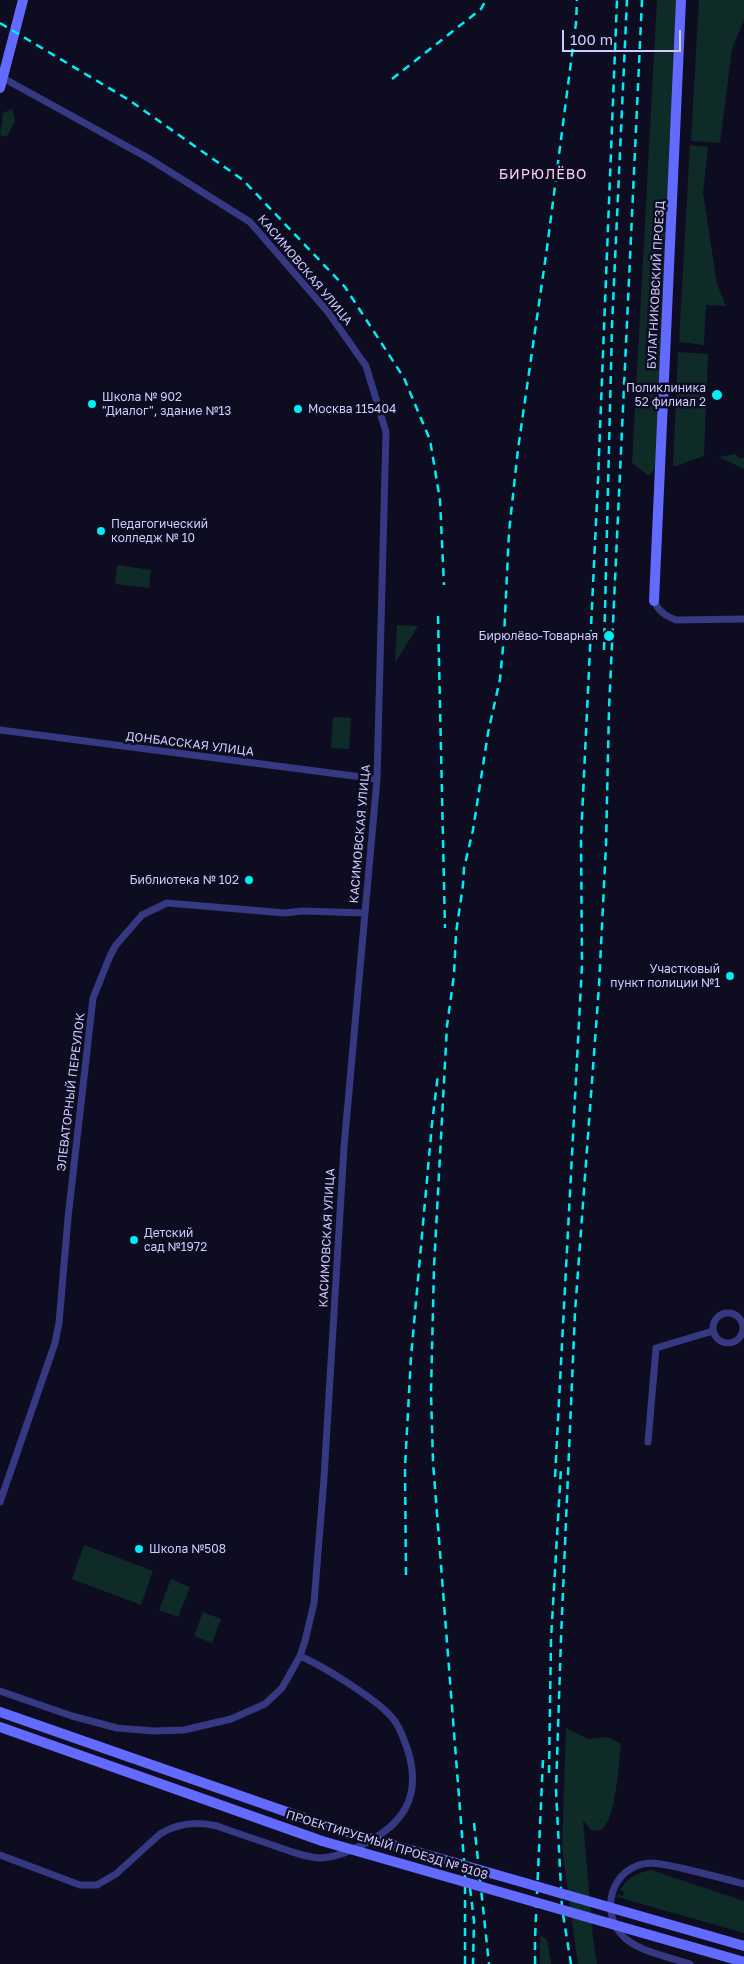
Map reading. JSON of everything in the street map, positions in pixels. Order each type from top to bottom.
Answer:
[{"type":"main road","points":[[1,81],[23,0]]},
{"type":"main road","name":"БУЛАТНИКОВСКИЙ ПРОЕЗД","points":[[654,601],[681,0]]},
{"type":"main road","name":"ПРОЕКТИРУЕМЫЙ ПРОЕЗД № 5108","points":[[0,1712],[327,1826],[744,1946]]},
{"type":"main road","name":"ПРОЕКТИРУЕМЫЙ ПРОЕЗД № 5108","points":[[0,1727],[322,1841],[744,1962]]},
{"type":"street","name":"КАСИМОВСКАЯ УЛИЦА","points":[[0,1691],[72,1716],[117,1728],[154,1731],[184,1730],[211,1725],[231,1720],[265,1704],[278,1694],[300,1656],[310,1624],[316,1576],[337,1284],[344,1147],[377,779],[386,432],[366,366],[328,312],[250,222],[148,158],[1,81]]},
{"type":"street","points":[[654,601],[660,611],[676,620],[744,618]]},
{"type":"street","name":"ДОНБАССКАЯ УЛИЦА","points":[[0,730],[377,779]]},
{"type":"street","name":"ЭЛЕВАТОРНЫЙ ПЕРЕУЛОК","points":[[0,1502],[55,1343],[60,1323],[68,1218],[93,998],[116,945],[142,915],[167,903],[285,913],[302,911],[365,913]]},
{"type":"street","points":[[724,1313],[732,1313],[743,1323],[741,1335],[732,1342],[720,1341],[713,1331],[713,1324],[717,1317],[724,1313]]},
{"type":"street","points":[[648,1442],[656,1348],[713,1331]]},
{"type":"street","points":[[0,1855],[70,1882],[88,1886],[97,1885],[111,1879],[160,1834],[168,1829],[186,1824],[204,1823],[217,1826],[313,1857],[334,1856],[380,1836],[402,1815],[410,1799],[413,1773],[401,1732],[394,1720],[381,1707],[313,1662],[300,1656]]},
{"type":"street","points":[[690,1964],[638,1947],[621,1934],[613,1922],[610,1907],[611,1893],[618,1879],[637,1866],[658,1863],[744,1884]]},
{"type":"green space","points":[[657,0],[678,0],[656,467],[649,476],[632,463]]},
{"type":"green space","points":[[699,0],[744,0],[744,20],[732,49],[720,143],[691,141]]},
{"type":"green space","points":[[12,109],[15,120],[7,137],[0,135],[3,113]]},
{"type":"green space","points":[[690,145],[708,147],[703,193],[717,284],[726,306],[706,305],[704,345],[679,342]]},
{"type":"green space","points":[[678,352],[708,354],[704,456],[673,467]]},
{"type":"green space","points":[[735,454],[739,458],[744,458],[744,469],[719,457]]},
{"type":"green space","points":[[117,565],[151,570],[149,588],[115,584]]},
{"type":"green space","points":[[397,625],[418,626],[395,663]]},
{"type":"green space","points":[[333,717],[351,718],[349,749],[331,748]]},
{"type":"green space","points":[[84,1545],[153,1571],[141,1605],[72,1579]]},
{"type":"green space","points":[[171,1579],[190,1587],[178,1617],[159,1610]]},
{"type":"green space","points":[[203,1612],[221,1619],[212,1643],[194,1636]]},
{"type":"green space","points":[[566,1728],[588,1739],[608,1737],[621,1744],[614,1802],[607,1823],[602,1829],[594,1831],[583,1820],[597,1964],[578,1964],[562,1848]]},
{"type":"green space","points":[[651,1870],[744,1901],[744,1933],[617,1897],[618,1894],[623,1896],[624,1892],[620,1890],[630,1879],[637,1874]]},
{"type":"green space","points":[[540,1935],[547,1940],[551,1964],[540,1964]]},
{"type":"railway","points":[[392,79],[481,9],[486,0]]},
{"type":"railway","points":[[465,1964],[465,1874],[433,1462],[431,1392],[434,1267],[447,1026],[454,975],[456,933],[464,868],[473,830],[488,733],[500,679],[509,532],[518,449],[547,248],[576,23],[577,0]]},
{"type":"railway","points":[[555,1477],[582,965],[581,838],[598,480],[617,0]]},
{"type":"railway","points":[[604,650],[612,326],[627,0]]},
{"type":"railway","points":[[571,1964],[562,1908],[556,1790],[561,1638],[575,1312],[599,986],[606,845],[609,709],[642,0]]},
{"type":"railway","points":[[0,23],[129,100],[243,180],[345,287],[404,378],[430,440],[440,500],[444,585]]},
{"type":"railway","points":[[438,616],[445,928]]},
{"type":"railway","points":[[406,1575],[405,1467],[411,1357],[438,1074]]},
{"type":"railway","points":[[549,1773],[551,1639],[561,1468]]},
{"type":"railway","points":[[535,1964],[543,1759]]},
{"type":"railway","points":[[474,1823],[489,1964]]},
{"type":"railway","points":[[470,1888],[474,1921],[473,1964]]},
{"type":"place","name":"Поликлиника 52 филиал 2","points":[[717,395]]},
{"type":"place","name":"Школа № 902 \"Диалог\", здание №13","points":[[92,404]]},
{"type":"place","name":"Москва 115404","points":[[298,409]]},
{"type":"place","name":"Педагогический колледж № 10","points":[[101,531]]},
{"type":"place","name":"Бирюлёво-Товарная","points":[[609,636]]},
{"type":"place","name":"Библиотека № 102","points":[[249,880]]},
{"type":"place","name":"Участковый пункт полиции №1","points":[[730,976]]},
{"type":"place","name":"Детский сад №1972","points":[[134,1240]]},
{"type":"place","name":"Школа №508","points":[[139,1549]]},
{"type":"district","name":"БИРЮЛЁВО","points":[[543,175]]}]
